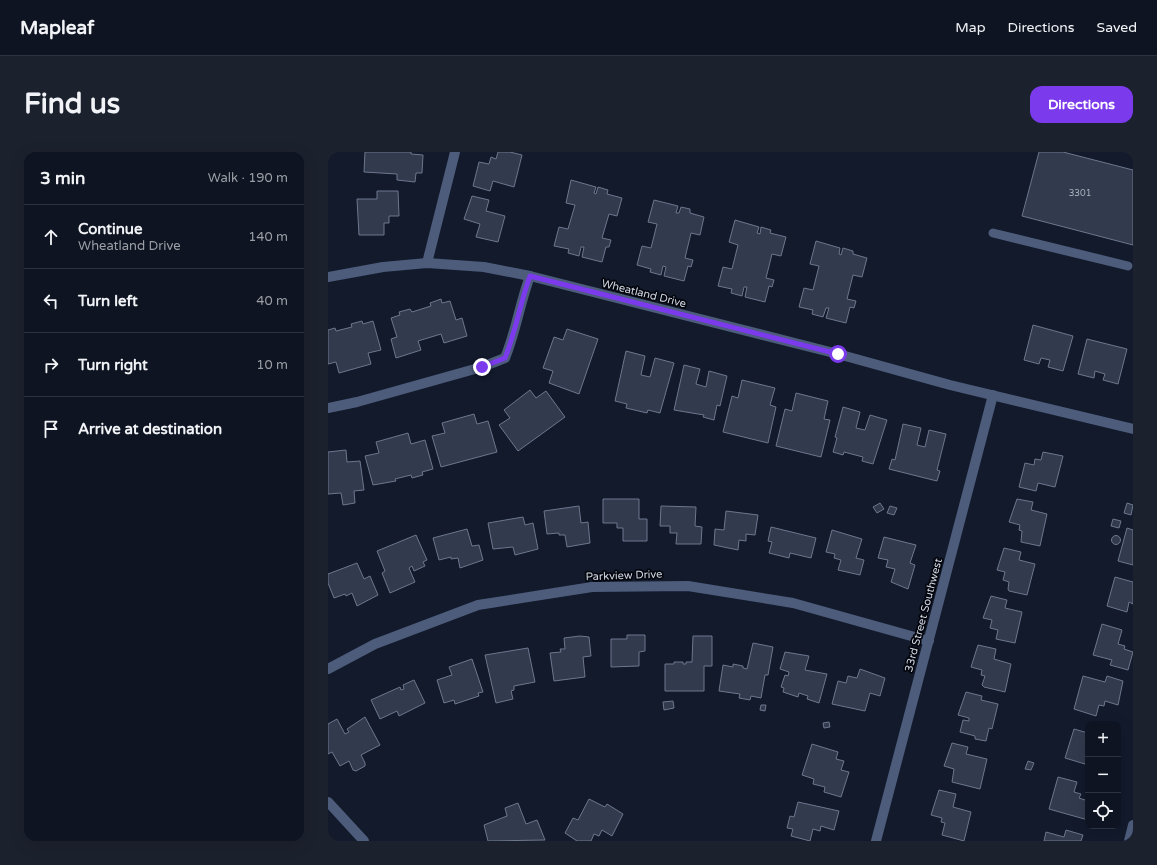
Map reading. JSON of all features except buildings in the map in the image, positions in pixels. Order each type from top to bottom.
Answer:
[{"type":"street","points":[[427,263],[455,152]]},
{"type":"street","name":"Wheatland Drive","points":[[328,277],[384,267],[427,263],[484,267],[530,276],[838,354],[950,385],[1133,429]]},
{"type":"street","points":[[328,408],[357,402],[482,367],[505,358],[513,339],[522,298],[530,276]]},
{"type":"street","name":"33rd Street Southwest","points":[[876,841],[993,395]]},
{"type":"street","name":"Parkview Drive","points":[[328,669],[375,644],[478,605],[592,587],[688,586],[793,603],[928,641]]},
{"type":"street","points":[[328,802],[364,841]]},
{"type":"street","points":[[1129,841],[1133,825]]},
{"type":"lane","points":[[993,234],[1128,266]]},
{"type":"route","points":[[482,367],[505,358],[513,339],[522,298],[530,276],[838,354]]}]
